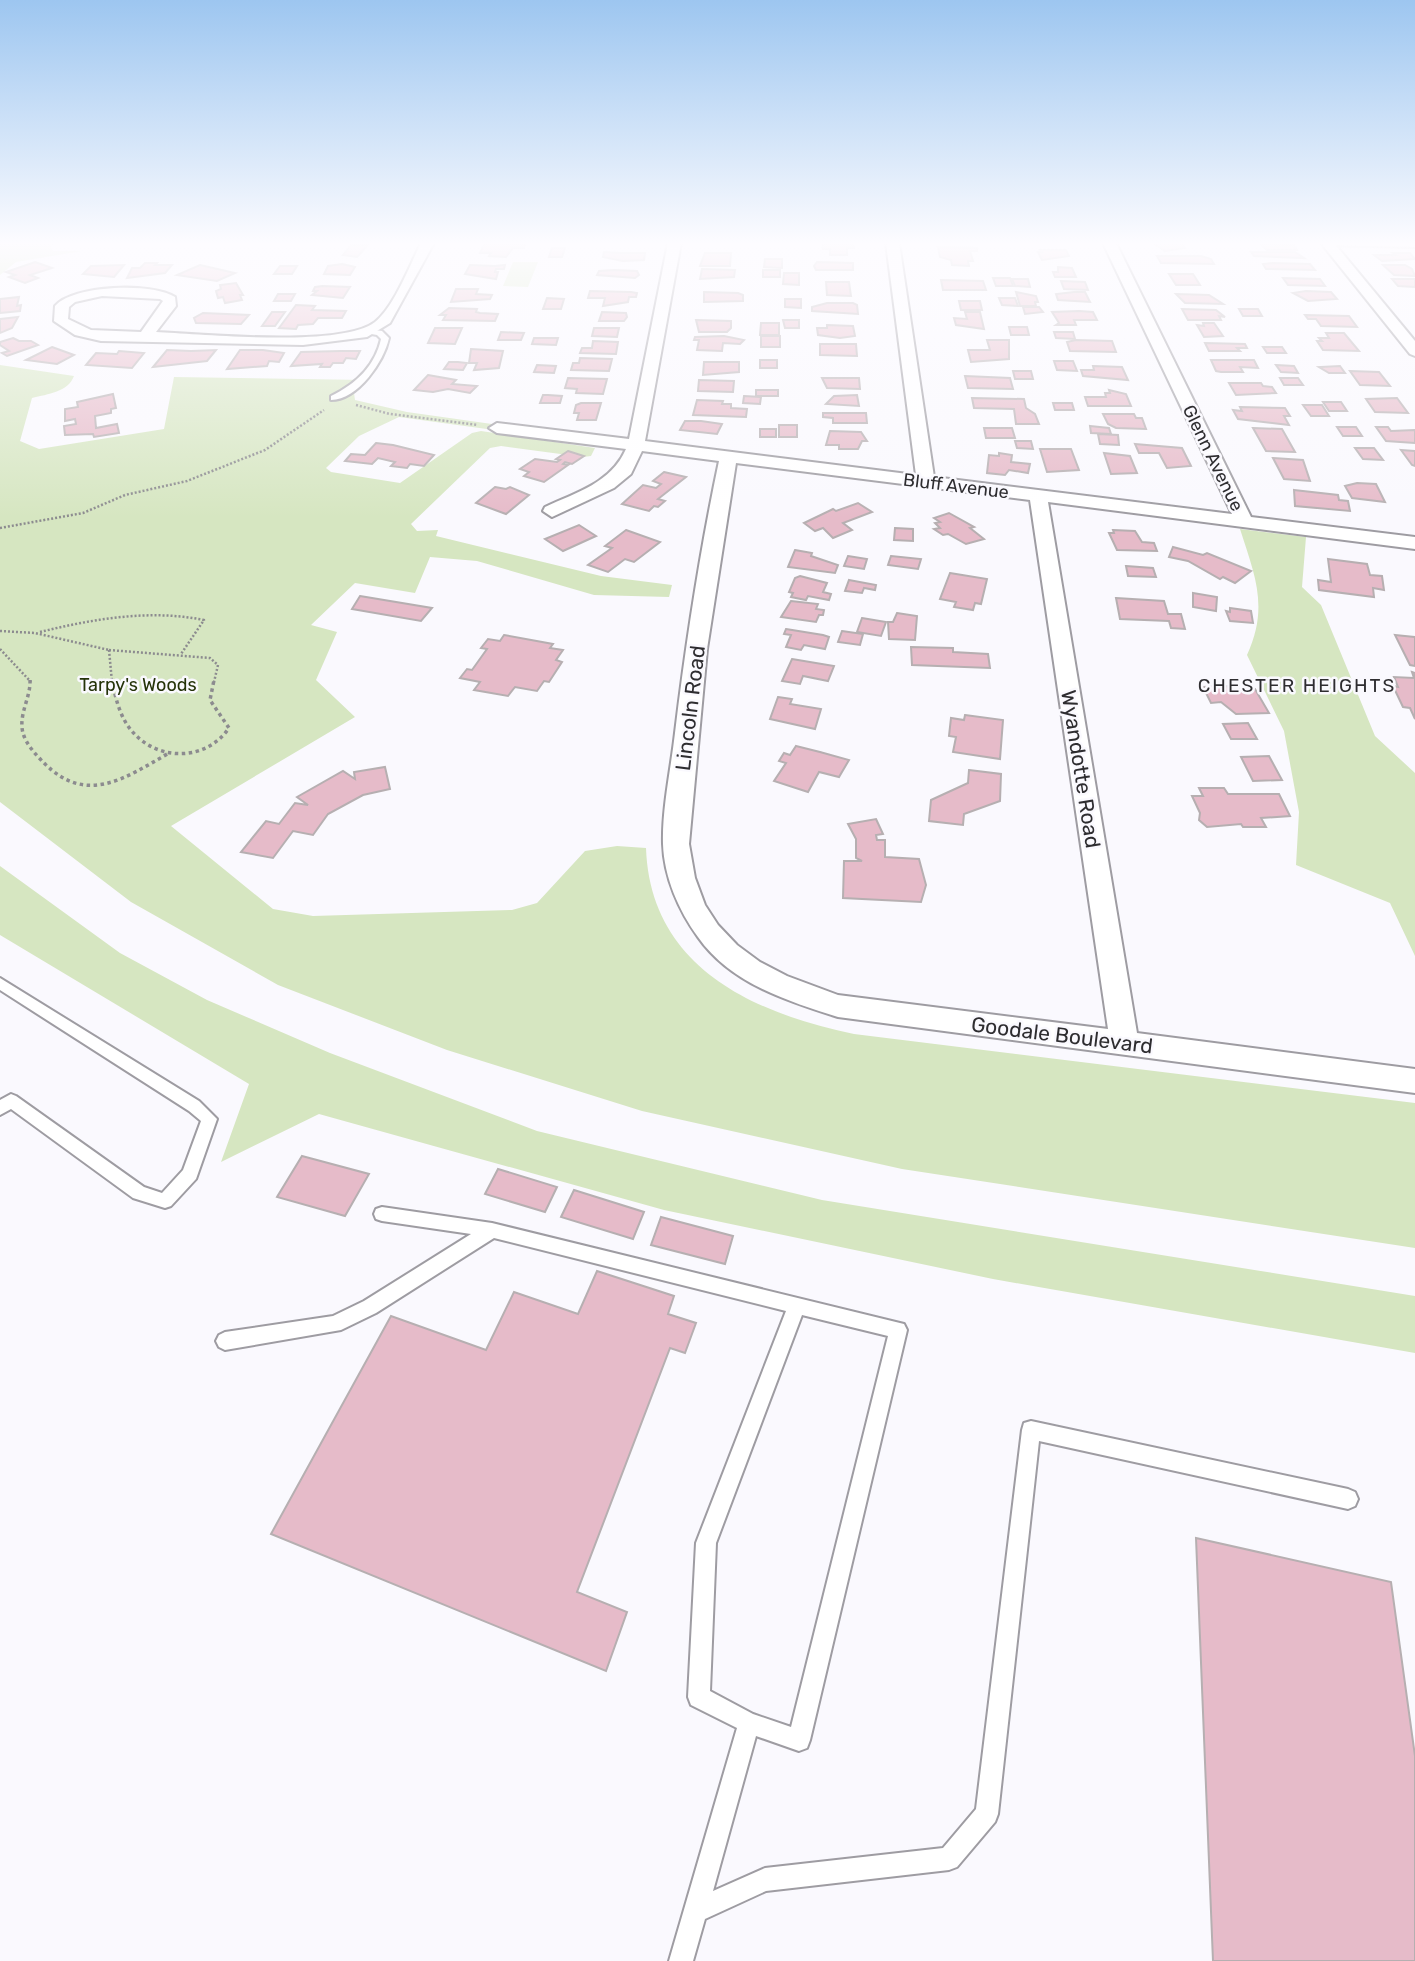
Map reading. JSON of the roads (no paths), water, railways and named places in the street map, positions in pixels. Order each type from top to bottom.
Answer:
[{"type":"street","points":[[96,335],[108,337],[312,340],[339,339],[356,335]]},
{"type":"street","points":[[552,511],[608,484],[625,470],[636,445],[657,335]]},
{"type":"street","points":[[905,335],[926,482]]},
{"type":"street","name":"Glenn Avenue","points":[[1153,335],[1244,521]]},
{"type":"street","points":[[1402,335],[1415,351]]},
{"type":"street","name":"Bluff Avenue","points":[[497,428],[1415,543]]},
{"type":"street","name":"Lincoln Road","points":[[722,948],[696,917],[688,902],[678,871],[676,844],[698,639],[720,492],[728,457]]},
{"type":"street","name":"Wyandotte Road","points":[[1038,496],[1124,1042]]},
{"type":"street","name":"Goodale Boulevard","points":[[722,948],[748,968],[780,986],[838,1006],[1415,1081]]},
{"type":"lane","points":[[337,399],[367,375],[383,349],[385,338],[381,335]]},
{"type":"lane","points":[[0,983],[194,1106],[209,1119],[190,1174],[165,1201],[139,1193],[4,1101]]},
{"type":"lane","points":[[382,1214],[492,1230],[797,1305],[898,1330],[799,1740],[749,1723],[699,1698],[706,1543],[797,1305]]},
{"type":"lane","points":[[225,1341],[335,1324],[370,1307],[492,1230]]},
{"type":"lane","points":[[695,1911],[765,1880],[949,1859],[987,1814],[1031,1430],[1348,1499]]},
{"type":"lane","points":[[681,1961],[749,1723]]},
{"type":"district","name":"CHESTER HEIGHTS","points":[[1297,685]]},
{"type":"park label","name":"Tarpy's Woods","points":[[138,685]]}]
